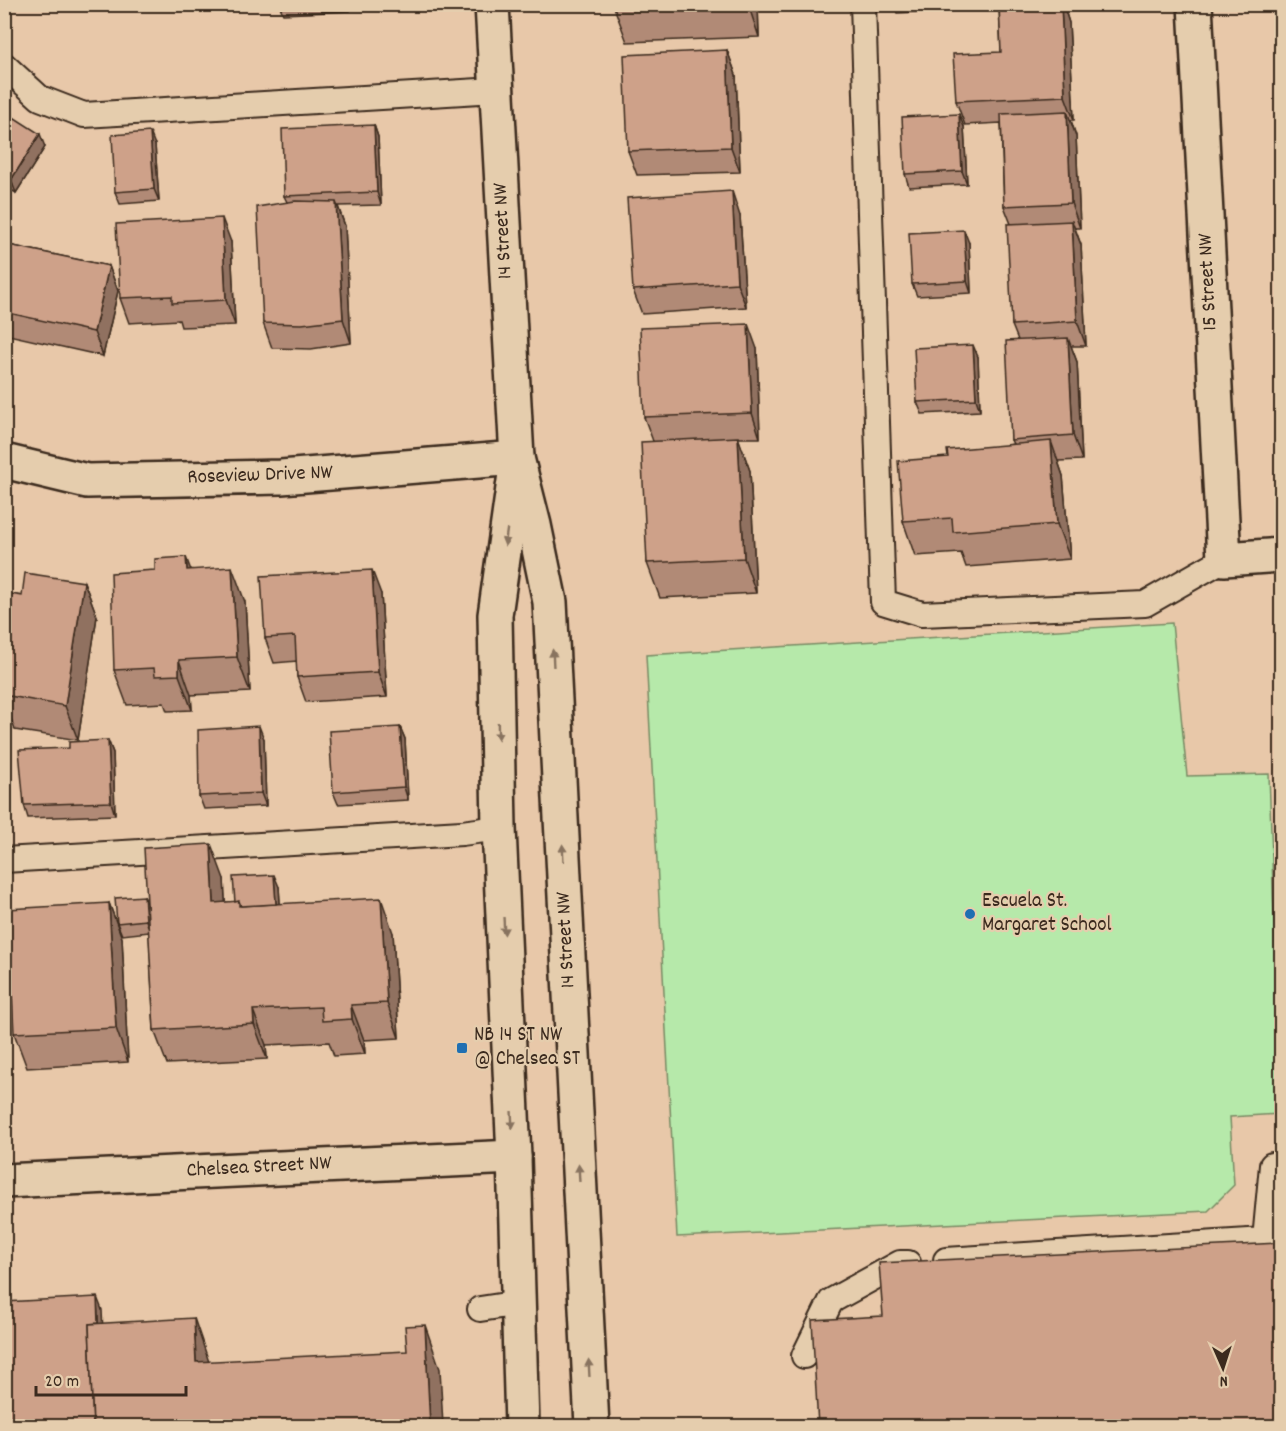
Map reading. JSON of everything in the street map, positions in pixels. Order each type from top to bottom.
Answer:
[{"type":"main road","name":"14 Street NW","points":[[492,4],[517,458],[550,602],[592,1426]]},
{"type":"main road","name":"15 Street NW","points":[[1195,4],[1224,559]]},
{"type":"main road","name":"14 Street NW","points":[[517,458],[495,615],[500,828],[514,1157],[522,1426]]},
{"type":"main road","name":"Roseview Drive NW","points":[[4,461],[87,481],[281,477],[517,458]]},
{"type":"main road","points":[[1224,559],[1281,555]]},
{"type":"main road","name":"Chelsea Street NW","points":[[4,1181],[514,1157]]},
{"type":"lane","points":[[863,4],[883,602],[922,614],[1145,604],[1224,559]]},
{"type":"lane","points":[[4,65],[40,98],[84,115],[496,90]]},
{"type":"lane","points":[[4,860],[462,834],[500,828]]},
{"type":"lane","points":[[804,1356],[831,1301],[900,1263],[1265,1240],[1272,1166],[1281,1165]]},
{"type":"lane","points":[[480,1309],[519,1303]]},
{"type":"green space","name":"Escuela St. Margaret School","points":[[1172,623],[1187,776],[1269,774],[1281,1114],[1230,1117],[1234,1185],[1208,1211],[677,1237],[646,655]]},
{"type":"building","points":[[614,4],[683,4],[614,7]]},
{"type":"building","points":[[999,4],[1061,4],[1065,96],[956,101],[953,54],[1001,52]]},
{"type":"building","points":[[727,50],[731,147],[628,151],[624,55]]},
{"type":"building","points":[[4,111],[40,134],[11,180],[4,176]]},
{"type":"building","points":[[1067,111],[1071,203],[1004,206],[1001,114]]},
{"type":"building","points":[[959,114],[962,171],[905,174],[902,117]]},
{"type":"building","points":[[374,125],[377,192],[284,196],[282,129]]},
{"type":"building","points":[[150,132],[154,189],[115,192],[112,135]]},
{"type":"building","points":[[732,191],[737,283],[633,290],[627,198]]},
{"type":"building","points":[[295,201],[336,202],[343,319],[302,324],[263,323],[257,207]]},
{"type":"building","points":[[222,218],[226,300],[172,303],[172,296],[120,298],[116,224]]},
{"type":"building","points":[[1072,221],[1077,321],[1012,325],[1007,224]]},
{"type":"building","points":[[964,230],[967,281],[912,284],[909,233]]},
{"type":"building","points":[[4,244],[109,266],[94,332],[4,312]]},
{"type":"building","points":[[748,324],[752,413],[644,417],[640,328]]},
{"type":"building","points":[[1068,338],[1073,435],[1011,440],[1006,341]]},
{"type":"building","points":[[973,345],[976,399],[917,402],[914,348]]},
{"type":"building","points":[[738,437],[744,558],[647,563],[641,442]]},
{"type":"building","points":[[1051,441],[1057,524],[953,532],[952,518],[903,521],[898,461],[948,457],[947,450]]},
{"type":"building","points":[[186,557],[187,570],[232,567],[237,657],[179,660],[179,675],[155,676],[154,668],[114,670],[111,573],[155,570],[155,559]]},
{"type":"building","points":[[372,570],[378,672],[297,677],[295,636],[265,638],[261,576]]},
{"type":"building","points":[[25,573],[84,582],[65,706],[4,695],[4,593],[22,596]]},
{"type":"building","points":[[259,726],[261,793],[199,796],[198,730]]},
{"type":"building","points":[[400,727],[404,787],[333,792],[329,731]]},
{"type":"building","points":[[108,740],[111,802],[24,805],[19,750],[69,748],[69,742]]},
{"type":"building","points":[[211,844],[214,903],[239,901],[239,906],[381,898],[387,1003],[351,1005],[352,1019],[322,1021],[321,1007],[253,1010],[254,1024],[154,1030],[144,848]]},
{"type":"building","points":[[274,875],[276,904],[241,906],[239,901],[235,902],[233,877]]},
{"type":"building","points":[[144,896],[146,920],[117,923],[115,898]]},
{"type":"building","points":[[109,903],[116,1028],[14,1033],[8,909]]},
{"type":"building","points":[[1281,1243],[1281,1426],[818,1426],[812,1320],[883,1316],[879,1263]]},
{"type":"building","points":[[97,1297],[98,1323],[89,1324],[93,1426],[4,1426],[4,1302]]},
{"type":"building","points":[[194,1318],[196,1362],[407,1351],[405,1326],[425,1325],[430,1426],[93,1426],[89,1324]]},
{"type":"place","name":"Escuela St. Margaret School","points":[[970,914]]},
{"type":"place","name":"NB 14 ST NW @ Chelsea ST","points":[[462,1048]]}]
